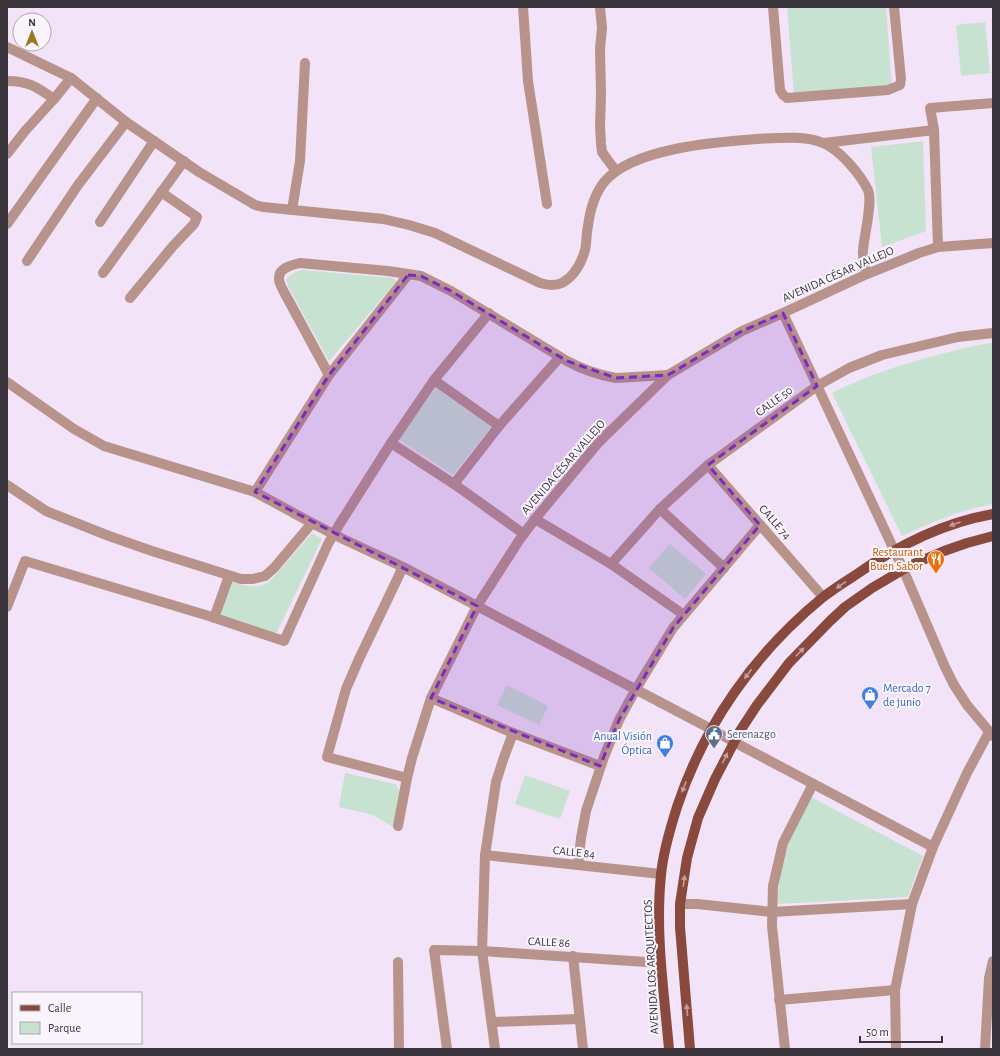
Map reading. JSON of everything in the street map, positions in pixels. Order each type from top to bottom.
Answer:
[{"type":"main road","name":"AVENIDA LOS ARQUITECTOS","points":[[669,1049],[661,963],[659,910],[661,874],[672,824],[683,790],[694,762],[711,729],[735,691],[755,665],[792,624],[823,597],[872,563],[915,540],[965,521],[993,514]]},
{"type":"main road","points":[[690,1049],[680,927],[680,904],[687,858],[698,818],[715,779],[734,742],[757,705],[789,663],[845,607],[903,569],[944,551],[993,536]]},
{"type":"street","points":[[523,7],[528,81],[547,204]]},
{"type":"street","points":[[600,7],[602,28],[600,49],[601,144],[602,152],[616,171]]},
{"type":"street","points":[[773,7],[780,90],[787,98],[888,90],[900,85],[901,79],[894,7]]},
{"type":"street","points":[[7,47],[71,78],[126,122],[199,172],[254,205],[383,219],[409,225],[435,233],[540,283],[553,285],[563,283],[568,279],[581,262],[586,249],[591,210],[597,193],[616,171],[640,159],[698,145],[726,141],[774,138],[811,139],[824,143],[840,154],[855,170],[870,193],[863,251],[864,263],[868,274]]},
{"type":"street","points":[[292,210],[300,161],[305,63]]},
{"type":"street","points":[[7,154],[71,78]]},
{"type":"street","points":[[7,81],[27,84],[39,88],[54,99]]},
{"type":"street","points":[[7,224],[97,98]]},
{"type":"street","points":[[938,247],[934,130],[930,108],[993,103]]},
{"type":"street","points":[[27,261],[78,185],[126,122]]},
{"type":"street","points":[[824,143],[934,130]]},
{"type":"street","points":[[100,222],[154,140]]},
{"type":"street","points":[[103,273],[184,161]]},
{"type":"street","points":[[130,298],[173,246],[194,224],[197,218],[161,192]]},
{"type":"street","name":"AVENIDA CÉSAR VALLEJO","points":[[398,826],[412,758],[431,698],[477,606],[535,519],[598,443],[668,375],[742,331],[868,274],[919,253],[938,247],[993,243]]},
{"type":"street","points":[[328,375],[279,280],[281,272],[289,265],[300,263],[388,271],[421,276],[451,291],[560,357],[583,369],[608,377],[626,378],[668,375]]},
{"type":"street","points":[[255,492],[328,375],[408,274]]},
{"type":"street","points":[[7,607],[25,560],[284,641],[334,534],[391,443],[434,380],[489,313]]},
{"type":"street","points":[[783,313],[895,550],[945,667],[954,685],[967,705],[991,734],[967,773],[933,848],[912,904],[896,990],[896,1049]]},
{"type":"street","name":"CALLE 50","points":[[611,564],[660,509],[708,465],[817,386],[849,368],[882,355],[958,337],[993,333]]},
{"type":"street","points":[[454,484],[499,426],[560,357]]},
{"type":"street","points":[[434,380],[499,426]]},
{"type":"street","points":[[7,382],[74,429],[104,446],[255,492],[312,523],[402,566],[933,848]]},
{"type":"street","points":[[391,443],[454,484],[524,534]]},
{"type":"street","name":"CALLE 74","points":[[708,465],[823,597]]},
{"type":"street","points":[[7,485],[53,514],[109,536],[241,579],[253,579],[265,576],[274,568],[312,523]]},
{"type":"street","points":[[660,509],[724,568]]},
{"type":"street","points":[[535,519],[611,564],[684,615]]},
{"type":"street","points":[[578,865],[586,811],[600,766],[619,720],[673,628],[760,525]]},
{"type":"street","points":[[402,566],[346,689],[327,757],[407,778]]},
{"type":"street","points":[[214,618],[229,576]]},
{"type":"street","points":[[431,698],[513,733],[600,766]]},
{"type":"street","points":[[495,1049],[482,951],[485,855],[496,782],[513,733]]},
{"type":"street","points":[[785,1049],[772,926],[773,886],[783,843],[813,784]]},
{"type":"street","name":"CALLE 84","points":[[485,855],[661,874]]},
{"type":"street","points":[[680,904],[697,904],[772,912],[912,904]]},
{"type":"street","name":"CALLE 86","points":[[447,1049],[434,950],[573,956],[661,963]]},
{"type":"street","points":[[573,956],[583,1049]]},
{"type":"street","points":[[984,1049],[993,961]]},
{"type":"street","points":[[398,962],[399,1049]]},
{"type":"street","points":[[779,1000],[896,990]]},
{"type":"street","points":[[492,1022],[579,1019]]},
{"type":"highlighted area","points":[[408,275],[421,276],[451,291],[567,361],[616,378],[668,375],[742,331],[783,313],[817,386],[708,465],[760,525],[673,628],[619,720],[600,766],[431,698],[477,606],[255,492],[329,375]]},
{"type":"green space","points":[[787,7],[886,7],[892,87],[794,95]]},
{"type":"green space","points":[[985,22],[990,73],[961,76],[956,25]]},
{"type":"green space","points":[[923,141],[926,231],[882,247],[871,147]]},
{"type":"green space","points":[[302,270],[393,278],[396,280],[396,282],[329,361],[286,280],[289,276]]},
{"type":"green space","points":[[993,343],[993,504],[947,517],[902,536],[832,393],[862,379],[909,363],[966,348]]},
{"type":"green space","points":[[436,388],[491,427],[453,475],[398,439]]},
{"type":"green space","points":[[312,533],[322,539],[277,632],[273,633],[219,616],[231,582],[242,585],[258,586],[268,582]]},
{"type":"green space","points":[[670,544],[706,574],[685,599],[649,568]]},
{"type":"green space","points":[[507,685],[548,706],[539,725],[497,705]]},
{"type":"green space","points":[[345,773],[396,784],[400,792],[393,827],[373,815],[339,807]]},
{"type":"green space","points":[[525,775],[570,791],[560,819],[515,804]]},
{"type":"green space","points":[[811,797],[923,856],[908,897],[777,904],[780,873],[792,833]]},
{"type":"place","name":"Restaurant Buen Sabor","points":[[936,574]]},
{"type":"place","name":"Mercado 7 de junio","points":[[870,710]]},
{"type":"place","name":"Serenazgo","points":[[714,749]]},
{"type":"place","name":"Anual Visión Óptica","points":[[665,758]]}]
